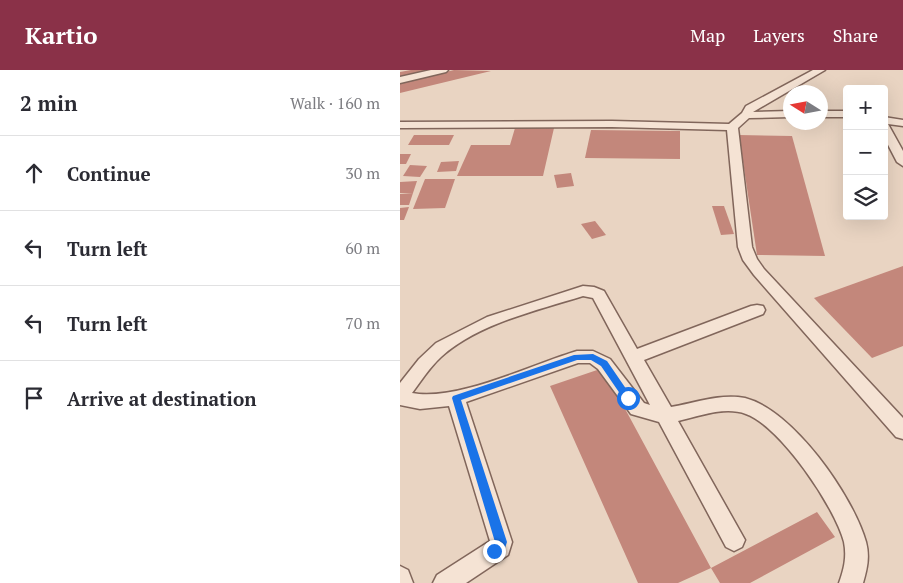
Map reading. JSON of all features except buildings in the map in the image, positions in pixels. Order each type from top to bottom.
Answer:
[{"type":"street","points":[[400,80],[443,70]]},
{"type":"street","points":[[400,125],[612,124],[732,127],[746,115],[750,108],[820,70]]},
{"type":"street","points":[[746,115],[783,114]]},
{"type":"street","points":[[828,114],[843,114]]},
{"type":"street","points":[[888,121],[903,123]]},
{"type":"street","points":[[732,127],[745,246],[750,260],[903,431]]},
{"type":"street","points":[[886,130],[903,162]]},
{"type":"street","points":[[734,540],[665,416],[599,295],[594,292],[583,291],[486,323],[442,347],[429,358],[400,397],[420,402],[442,402],[577,357],[593,357],[604,364],[638,409],[665,416],[729,403],[746,406],[760,412],[776,423],[811,462],[844,514],[855,543],[857,566],[851,583]]},
{"type":"street","points":[[633,357],[757,310]]},
{"type":"street","points":[[445,583],[500,547],[501,542],[456,398]]},
{"type":"street","points":[[400,578],[402,583]]},
{"type":"route","points":[[494,551],[500,547],[501,542],[456,398],[577,357],[593,357],[604,364],[628,398]]}]
